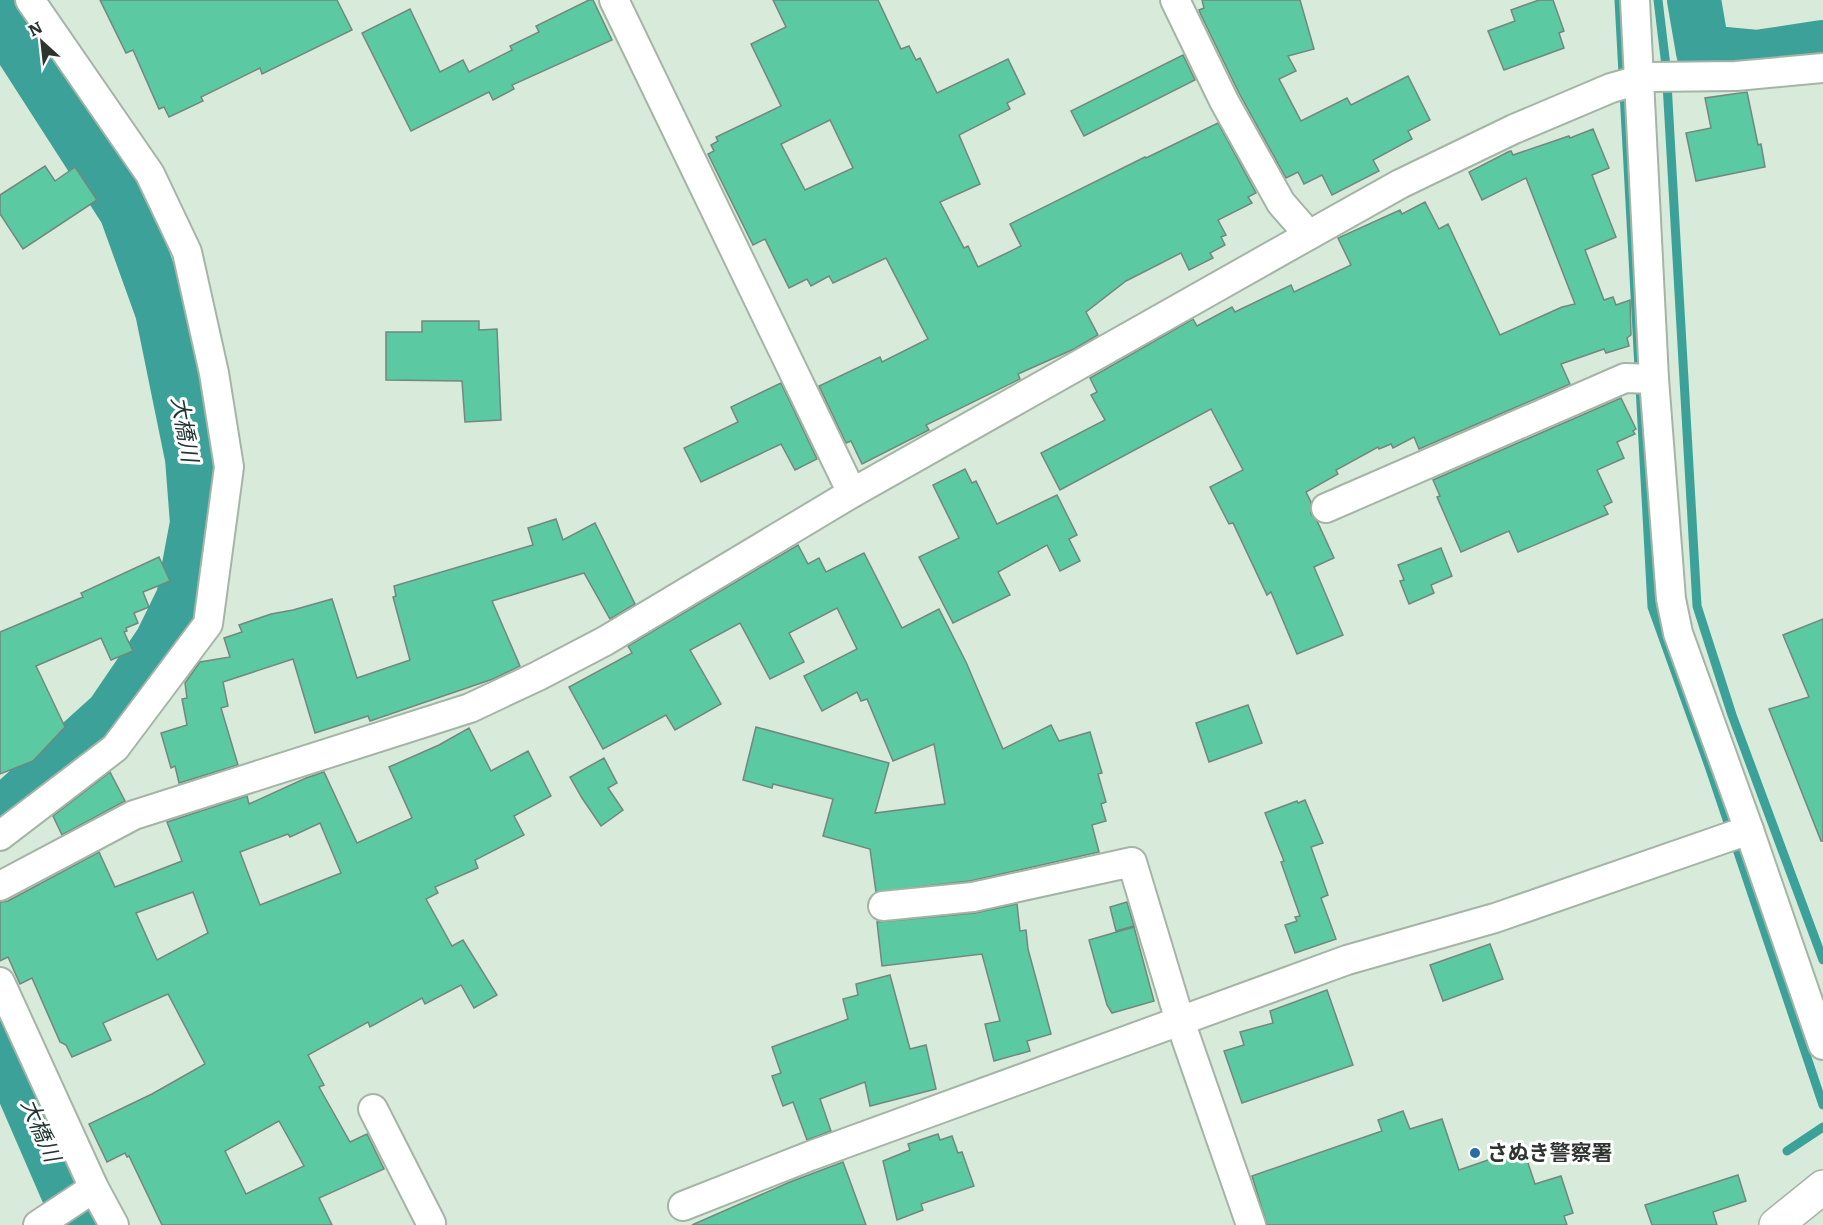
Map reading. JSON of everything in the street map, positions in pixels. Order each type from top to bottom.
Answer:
[{"type":"highway","points":[[1776,1225],[1823,1187]]},
{"type":"street","points":[[0,836],[116,748],[208,624],[229,467],[214,372],[187,252],[150,174],[30,0]]},
{"type":"street","points":[[614,0],[852,493]]},
{"type":"street","points":[[1175,0],[1224,101],[1275,193],[1309,235]]},
{"type":"street","points":[[1635,0],[1654,380],[1671,599],[1678,633],[1823,1045]]},
{"type":"street","points":[[0,885],[134,815],[470,708],[538,676],[604,641],[852,493],[1309,235],[1401,184],[1514,129],[1611,88],[1639,80],[1676,76],[1736,76],[1823,68]]},
{"type":"street","points":[[1326,508],[1625,378],[1654,380]]},
{"type":"street","points":[[683,1206],[810,1156],[1347,960],[1495,918],[1749,830]]},
{"type":"street","points":[[883,906],[973,897],[1132,862],[1180,1021],[1251,1225]]},
{"type":"street","points":[[0,982],[94,1188],[114,1225]]},
{"type":"street","points":[[373,1109],[430,1225]]},
{"type":"street","points":[[38,1225],[94,1188]]},
{"type":"building","points":[[100,0],[337,0],[352,30],[262,74],[260,68],[201,97],[203,101],[169,117],[164,107],[159,109],[133,50],[126,53]]},
{"type":"building","points":[[593,0],[612,40],[512,85],[514,89],[493,100],[489,92],[411,131],[362,33],[410,9],[440,72],[463,60],[469,72],[512,50],[510,46],[539,32],[536,26]]},
{"type":"building","points":[[773,0],[878,0],[901,49],[909,46],[916,60],[920,58],[937,93],[1008,59],[1025,94],[1007,103],[1010,109],[959,135],[980,184],[940,202],[964,248],[968,246],[978,267],[1021,246],[1010,224],[1218,123],[1256,193],[1248,197],[1252,203],[1218,220],[1226,235],[1221,237],[1225,245],[1210,253],[1213,258],[1189,270],[1181,253],[1126,281],[1086,312],[1098,335],[1074,349],[1018,374],[1020,379],[926,425],[929,430],[862,464],[851,441],[846,443],[819,386],[880,357],[882,362],[928,339],[886,258],[833,283],[829,276],[811,286],[807,279],[789,288],[765,239],[753,245],[708,154],[714,151],[711,145],[718,141],[716,137],[781,106],[751,44],[786,27]],"holes":[[[830,120],[853,168],[805,190],[781,144]]]},
{"type":"building","points":[[1202,0],[1300,0],[1314,49],[1288,56],[1296,71],[1279,79],[1301,121],[1347,98],[1351,105],[1408,76],[1430,120],[1408,131],[1412,139],[1373,160],[1379,171],[1332,195],[1322,175],[1304,184],[1298,172],[1286,178],[1239,93],[1201,15],[1199,10],[1204,8]]},
{"type":"building","points":[[1539,0],[1553,0],[1564,31],[1559,33],[1564,48],[1504,70],[1488,31],[1515,21],[1511,10]]},
{"type":"building","points":[[1183,55],[1195,80],[1084,136],[1071,111]]},
{"type":"building","points":[[1747,92],[1765,167],[1696,181],[1686,133],[1711,128],[1705,98]]},
{"type":"building","points":[[1593,129],[1609,168],[1592,175],[1616,237],[1585,250],[1604,300],[1613,297],[1616,305],[1630,300],[1631,335],[1627,338],[1629,346],[1606,353],[1604,349],[1561,364],[1570,384],[1419,449],[1414,437],[1393,448],[1391,444],[1379,449],[1378,447],[1336,470],[1338,474],[1306,492],[1311,502],[1311,514],[1317,521],[1334,558],[1314,567],[1343,635],[1297,654],[1271,592],[1267,595],[1233,523],[1229,524],[1210,487],[1243,470],[1211,409],[1060,490],[1041,453],[1105,420],[1091,395],[1097,392],[1090,378],[1193,319],[1197,326],[1232,307],[1235,312],[1291,285],[1294,292],[1351,265],[1338,238],[1400,210],[1402,214],[1425,202],[1439,229],[1448,224],[1500,335],[1562,307],[1575,304],[1526,178],[1482,200],[1469,172],[1508,152],[1511,151],[1513,155]]},
{"type":"building","points":[[45,166],[55,181],[75,167],[97,200],[23,249],[0,214],[0,195]]},
{"type":"building","points":[[422,321],[479,321],[479,330],[497,329],[501,420],[465,422],[462,381],[386,380],[386,332],[422,332]]},
{"type":"building","points":[[781,383],[817,459],[795,470],[781,444],[701,482],[684,448],[738,422],[731,407]]},
{"type":"building","points":[[1621,398],[1636,429],[1633,431],[1635,434],[1617,442],[1624,458],[1597,470],[1612,502],[1604,506],[1608,514],[1518,552],[1509,531],[1461,552],[1437,497],[1440,496],[1433,480]]},
{"type":"building","points":[[965,469],[972,483],[976,481],[997,524],[1057,495],[1077,535],[1069,539],[1080,561],[1060,571],[1047,545],[998,572],[1010,595],[953,623],[919,557],[959,538],[933,485]]},
{"type":"building","points":[[556,519],[563,540],[595,523],[635,604],[610,619],[584,573],[492,601],[520,666],[493,679],[370,721],[368,716],[315,733],[293,659],[223,682],[228,706],[221,708],[238,765],[179,783],[175,766],[171,768],[161,733],[187,725],[182,699],[187,698],[185,683],[200,662],[230,657],[224,638],[242,632],[239,625],[271,614],[332,599],[357,678],[410,660],[393,597],[396,596],[394,586],[533,545],[528,528]]},
{"type":"building","points":[[798,545],[808,564],[819,558],[826,572],[864,553],[902,628],[939,609],[966,662],[1003,749],[1051,725],[1059,741],[1090,732],[1102,773],[1098,774],[1106,802],[1101,804],[1106,821],[1092,825],[1099,852],[970,881],[876,892],[870,849],[823,836],[833,799],[773,784],[772,788],[743,780],[756,727],[889,763],[875,813],[945,804],[934,744],[893,761],[867,699],[861,701],[857,692],[822,711],[804,676],[857,649],[837,608],[789,633],[804,662],[770,679],[740,623],[690,650],[721,704],[675,730],[666,715],[603,749],[569,687],[632,653],[628,646]]},
{"type":"building","points":[[1441,548],[1452,576],[1431,585],[1434,593],[1409,604],[1400,581],[1404,580],[1398,565]]},
{"type":"building","points":[[159,557],[170,581],[143,592],[149,607],[134,613],[138,623],[126,628],[127,631],[124,632],[133,651],[111,660],[101,638],[36,666],[65,727],[33,761],[0,774],[0,632],[83,597],[81,593]]},
{"type":"building","points":[[1823,619],[1823,841],[1821,841],[1769,709],[1809,697],[1783,635]]},
{"type":"building","points":[[1248,705],[1262,743],[1209,762],[1196,723]]},
{"type":"building","points":[[469,728],[491,771],[528,751],[551,796],[514,816],[524,835],[475,860],[478,868],[435,887],[438,893],[426,899],[452,946],[463,940],[497,995],[474,1008],[461,985],[425,1004],[422,998],[370,1027],[368,1022],[308,1055],[324,1085],[319,1087],[350,1142],[367,1134],[384,1169],[319,1198],[332,1225],[162,1225],[129,1156],[127,1157],[125,1153],[107,1162],[89,1124],[152,1094],[205,1064],[168,994],[103,1023],[111,1040],[72,1057],[66,1045],[60,1042],[32,978],[20,984],[8,957],[0,961],[0,902],[8,901],[99,852],[115,887],[182,861],[167,822],[247,796],[249,804],[324,772],[357,843],[412,818],[389,767],[439,745]],"holes":[[[320,823],[341,873],[260,905],[240,852],[288,834],[290,837]],[[193,892],[208,933],[157,960],[136,913]],[[279,1121],[304,1166],[246,1194],[225,1151]]]},
{"type":"building","points":[[604,758],[617,783],[608,788],[623,810],[601,826],[570,777]]},
{"type":"building","points":[[110,772],[125,801],[62,835],[53,816]]},
{"type":"building","points":[[1305,800],[1323,843],[1311,847],[1328,895],[1321,898],[1336,939],[1295,953],[1285,925],[1297,921],[1295,917],[1300,916],[1281,862],[1284,861],[1265,813]]},
{"type":"building","points":[[1127,902],[1134,926],[1116,931],[1110,907]]},
{"type":"building","points":[[1017,904],[1020,931],[1026,930],[1028,949],[1051,1034],[1027,1041],[1030,1051],[994,1061],[985,1024],[1000,1021],[982,954],[882,966],[877,922],[975,913]]},
{"type":"building","points":[[1134,927],[1154,1001],[1112,1013],[1107,1005],[1089,940]]},
{"type":"building","points":[[1490,944],[1503,979],[1443,1001],[1430,965]]},
{"type":"building","points":[[890,975],[910,1049],[926,1045],[936,1089],[870,1106],[865,1082],[820,1099],[831,1131],[807,1140],[793,1102],[783,1106],[772,1076],[781,1073],[772,1047],[848,1019],[843,999],[858,995],[856,984]]},
{"type":"building","points":[[1327,990],[1353,1065],[1242,1103],[1224,1051],[1244,1045],[1240,1032],[1273,1023],[1270,1011]]},
{"type":"building","points":[[1403,1111],[1410,1129],[1442,1119],[1459,1170],[1523,1148],[1535,1184],[1561,1176],[1573,1213],[1564,1216],[1567,1225],[1267,1225],[1252,1176],[1382,1131],[1378,1120]]},
{"type":"building","points":[[938,1134],[940,1140],[952,1136],[958,1153],[962,1152],[974,1186],[921,1204],[923,1210],[897,1220],[883,1161],[910,1150],[908,1144]]},
{"type":"building","points":[[843,1162],[866,1225],[692,1225],[790,1182]]},
{"type":"building","points":[[1738,1175],[1746,1201],[1713,1212],[1717,1225],[1652,1225],[1645,1205]]},
{"type":"waterway","points":[[1619,0],[1652,607],[1709,766],[1823,1105]]},
{"type":"waterway","points":[[1658,0],[1666,66],[1697,606],[1732,715],[1823,960]]},
{"type":"waterway","points":[[1694,0],[1703,52],[1757,57],[1823,47]]},
{"type":"waterway","name":"大橋川","points":[[0,15],[126,211],[162,311],[192,458],[197,523],[183,598],[161,643],[112,715],[0,816]]},
{"type":"waterway","name":"大橋川","points":[[0,1036],[82,1225]]},
{"type":"waterway","points":[[1787,1151],[1823,1127]]},
{"type":"place","name":"さぬき警察署","points":[[1475,1153]]}]
